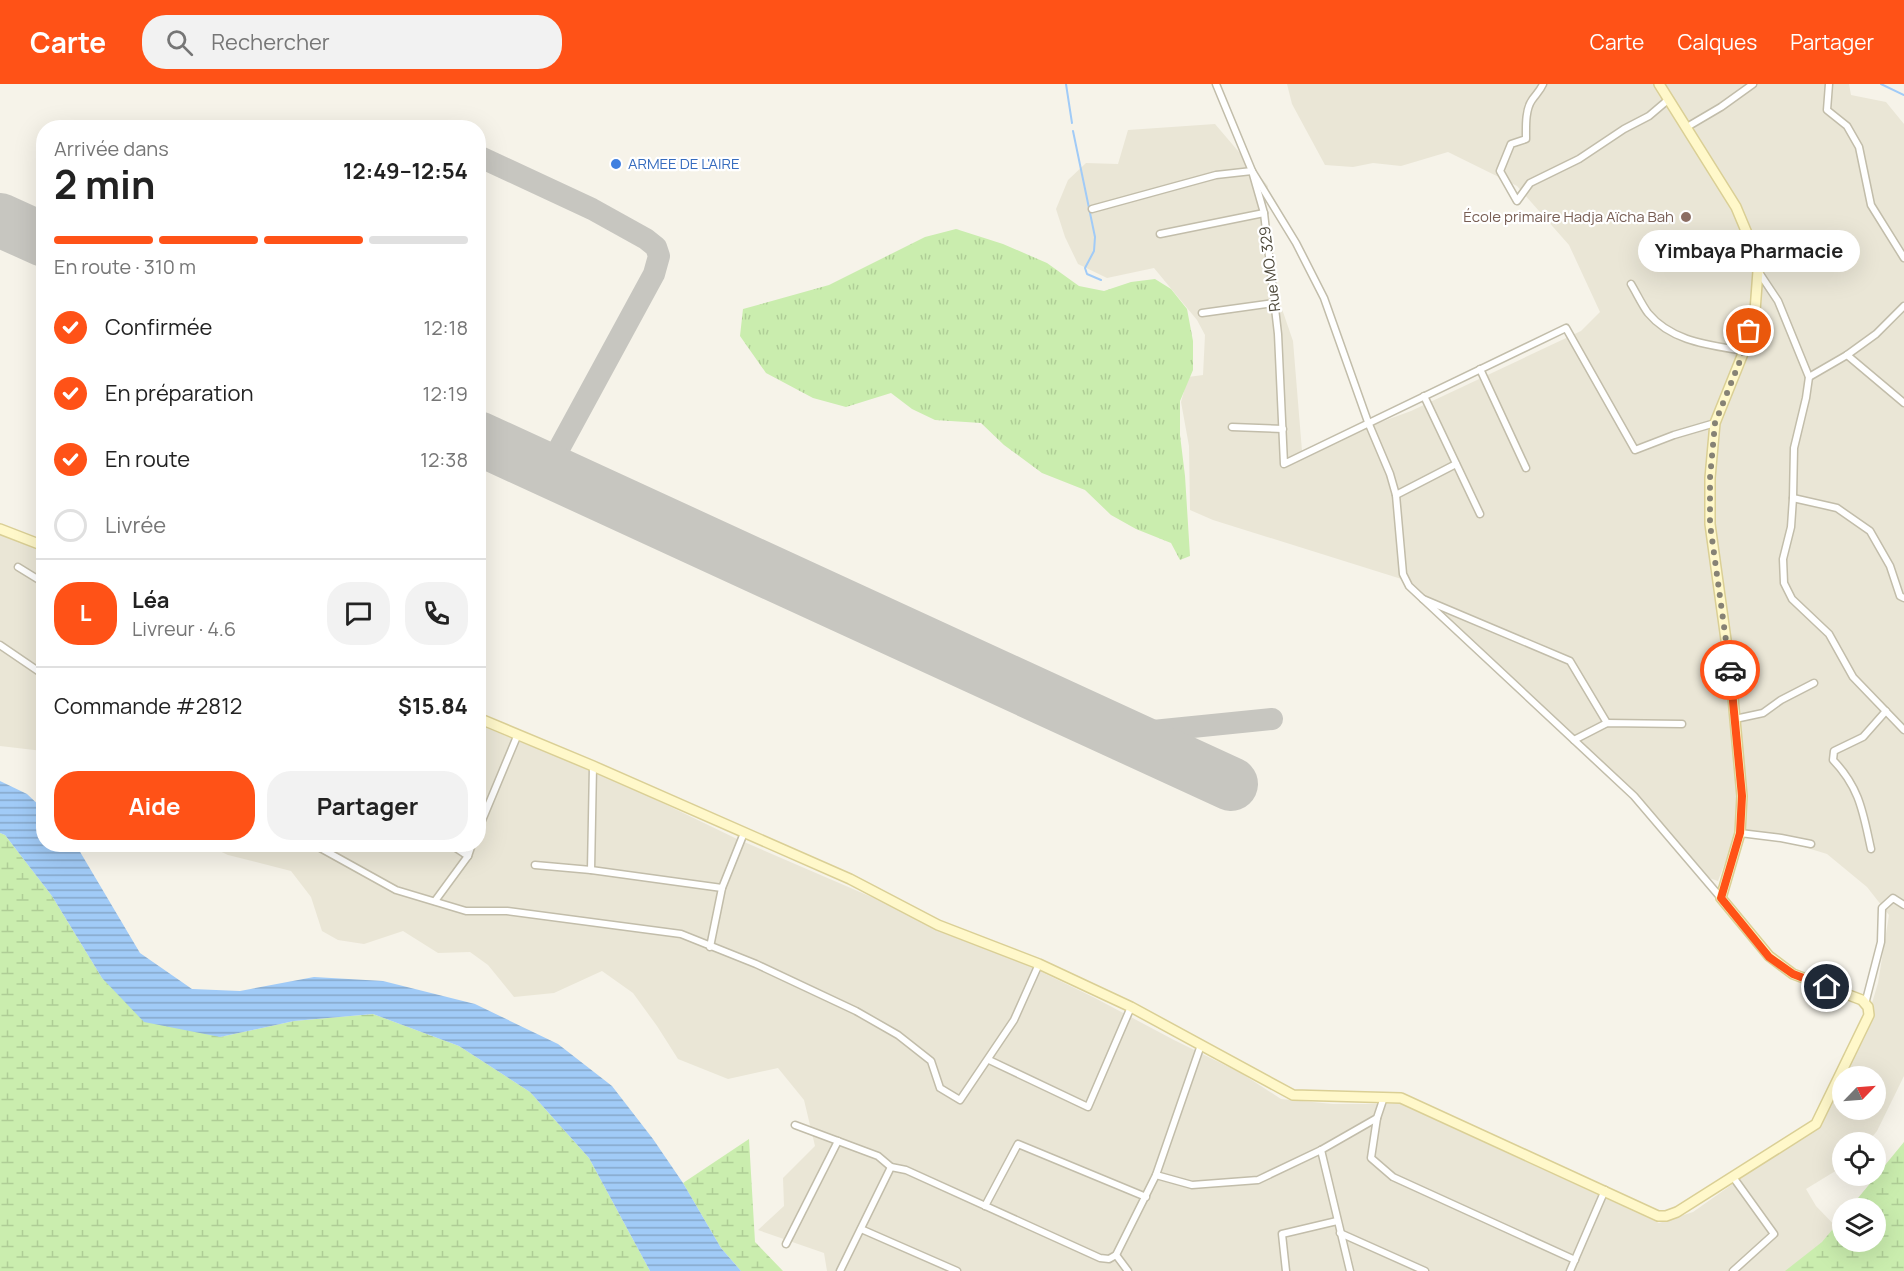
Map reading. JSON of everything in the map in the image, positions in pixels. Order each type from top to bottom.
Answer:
[{"type":"street","name":"Rue MO. 329","points":[[1216,84],[1251,171],[1263,213],[1278,334],[1284,464],[1368,423]]},
{"type":"street","points":[[1543,84],[1538,96],[1532,100],[1526,121],[1526,139],[1511,144],[1500,171],[1517,201],[1530,183],[1579,159],[1624,129],[1649,116],[1669,99]]},
{"type":"street","points":[[1659,84],[1736,207],[1749,238],[1758,271],[1778,302],[1809,377],[1794,448],[1791,527],[1783,559],[1784,583],[1792,599],[1829,634],[1853,677],[1904,730]]},
{"type":"street","points":[[1687,127],[1721,107],[1753,84]]},
{"type":"street","points":[[1829,84],[1827,110],[1847,126],[1859,147],[1871,205],[1904,258]]},
{"type":"street","points":[[486,721],[593,765],[850,879],[938,925],[1039,964],[1131,1007],[1293,1095],[1401,1098],[1658,1216],[1677,1212],[1816,1124],[1869,1016],[1868,1007],[1862,1000],[1793,974],[1769,957],[1635,796],[1417,596],[1409,586],[1403,574],[1396,495],[1390,474],[1368,423],[1324,298],[1296,243],[1251,171],[1216,175],[1092,209]]},
{"type":"street","points":[[1160,234],[1263,213]]},
{"type":"street","points":[[1721,898],[1740,833],[1742,796],[1731,676],[1710,524],[1710,478],[1715,423],[1744,351],[1755,310],[1758,271]]},
{"type":"street","points":[[1631,285],[1647,312],[1665,327],[1698,343],[1744,351]]},
{"type":"street","points":[[1202,313],[1274,303]]},
{"type":"street","points":[[1809,377],[1847,355],[1876,334],[1904,306]]},
{"type":"street","points":[[1368,423],[1566,328],[1635,450],[1715,423]]},
{"type":"street","points":[[1847,355],[1904,403]]},
{"type":"street","points":[[1480,369],[1526,468]]},
{"type":"street","points":[[1424,396],[1480,514]]},
{"type":"street","points":[[1232,427],[1282,429]]},
{"type":"street","points":[[1396,495],[1456,464]]},
{"type":"street","points":[[1793,498],[1837,508],[1870,531],[1890,566],[1900,596],[1904,598]]},
{"type":"street","points":[[0,529],[36,543]]},
{"type":"street","points":[[18,567],[36,578]]},
{"type":"street","points":[[1417,596],[1570,661],[1606,723]]},
{"type":"street","points":[[0,645],[36,670]]},
{"type":"street","points":[[1735,719],[1763,713],[1781,700],[1814,683]]},
{"type":"street","points":[[1871,849],[1860,801],[1847,775],[1833,760],[1834,751],[1863,737],[1886,711]]},
{"type":"street","points":[[1574,740],[1606,723],[1682,724]]},
{"type":"street","points":[[486,811],[518,734]]},
{"type":"street","points":[[591,870],[593,765]]},
{"type":"street","points":[[710,947],[722,888],[744,833]]},
{"type":"street","points":[[1740,833],[1811,844]]},
{"type":"street","points":[[327,852],[396,890],[466,911],[507,911],[681,934],[756,964],[837,1002],[898,1035],[931,1061],[940,1088],[960,1100],[1014,1020],[1039,964]]},
{"type":"street","points":[[462,852],[468,856]]},
{"type":"street","points":[[435,901],[469,852]]},
{"type":"street","points":[[535,865],[591,870],[722,888]]},
{"type":"street","points":[[1865,1004],[1881,942],[1882,908],[1893,898],[1904,904]]},
{"type":"street","points":[[989,1060],[1088,1107],[1131,1007]]},
{"type":"street","points":[[795,1125],[878,1155],[891,1167],[906,1170],[1101,1258],[1109,1258],[1116,1255],[1156,1175],[1201,1045]]},
{"type":"street","points":[[1384,1097],[1377,1118],[1371,1158],[1393,1177],[1575,1260]]},
{"type":"street","points":[[1156,1175],[1192,1185],[1258,1180],[1321,1150],[1377,1118]]},
{"type":"street","points":[[786,1244],[837,1141]]},
{"type":"street","points":[[986,1206],[1018,1144],[1146,1197]]},
{"type":"street","points":[[1321,1150],[1350,1271]]},
{"type":"street","points":[[840,1271],[891,1167]]},
{"type":"street","points":[[1733,1177],[1774,1234],[1733,1271]]},
{"type":"street","points":[[1570,1271],[1605,1190]]},
{"type":"street","points":[[1286,1271],[1282,1234],[1337,1221]]},
{"type":"street","points":[[861,1229],[957,1271]]},
{"type":"street","points":[[1340,1233],[1425,1271]]},
{"type":"street","points":[[1116,1255],[1126,1270]]},
{"type":"shaded area","points":[[1287,84],[1849,84],[1851,95],[1886,102],[1904,124],[1904,1076],[1886,1113],[1886,1066],[1850,1066],[1860,1043],[1878,983],[1889,915],[1867,887],[1827,854],[1749,830],[1732,844],[1718,881],[1706,877],[1660,821],[1607,766],[1434,609],[1411,582],[1213,520],[1190,510],[1189,446],[1181,402],[1188,377],[1203,375],[1205,335],[1197,320],[1154,268],[1107,278],[1078,264],[1065,237],[1056,209],[1068,180],[1086,163],[1118,164],[1128,130],[1215,124],[1268,186],[1261,248],[1293,341],[1302,451],[1411,411],[1581,331],[1600,312],[1569,245],[1517,186],[1448,152],[1401,166],[1373,163],[1353,167],[1325,165],[1292,104]]},
{"type":"shaded area","points":[[0,532],[36,546],[36,750],[0,746]]},
{"type":"shaded area","points":[[486,728],[615,780],[735,838],[1013,958],[1241,1073],[1281,1099],[1333,1104],[1401,1104],[1659,1223],[1693,1212],[1821,1125],[1832,1104],[1832,1120],[1882,1120],[1876,1132],[1832,1132],[1832,1173],[1806,1189],[1816,1206],[1832,1223],[1832,1252],[1845,1252],[1852,1271],[827,1271],[824,1253],[758,1230],[784,1206],[783,1178],[815,1146],[804,1100],[778,1068],[728,1079],[678,1059],[633,993],[602,971],[554,993],[514,997],[488,965],[470,952],[438,953],[403,931],[364,944],[338,940],[322,931],[311,897],[291,871],[222,852],[486,852]]},
{"type":"green space","points":[[956,229],[1003,244],[1047,263],[1079,286],[1104,291],[1131,282],[1155,279],[1171,289],[1187,309],[1193,341],[1193,370],[1180,401],[1180,435],[1190,556],[1180,560],[1171,543],[1136,529],[1111,515],[1085,490],[1042,473],[1004,445],[981,423],[935,420],[912,409],[891,393],[846,407],[813,398],[766,373],[740,336],[743,309],[829,285],[925,237]]},
{"type":"green space","points":[[0,833],[5,835],[52,896],[102,978],[220,1037],[294,1021],[373,1014],[459,1046],[530,1092],[589,1158],[650,1271],[0,1271]]},
{"type":"green space","points":[[749,1139],[755,1242],[783,1271],[741,1271],[721,1248],[683,1183]]},
{"type":"green space","points":[[1904,1142],[1904,1271],[1785,1271],[1822,1242],[1832,1230],[1832,1252],[1886,1252],[1886,1198],[1858,1198],[1868,1186],[1886,1186],[1886,1164]]},
{"type":"water","points":[[0,781],[27,794],[36,802],[36,852],[80,852],[140,953],[192,989],[240,991],[314,977],[383,981],[475,1004],[558,1044],[612,1086],[653,1139],[683,1183],[721,1248],[741,1271],[650,1271],[589,1158],[530,1092],[459,1046],[373,1014],[294,1021],[220,1037],[144,1022],[102,978],[52,896],[5,835],[0,833]]},
{"type":"waterway","points":[[1066,84],[1072,123]]},
{"type":"waterway","points":[[1881,84],[1904,95]]},
{"type":"waterway","points":[[1073,131],[1095,237],[1094,251],[1085,268],[1087,274],[1101,280]]},
{"type":"taxiway","points":[[486,160],[592,209],[646,239],[656,247],[659,256],[654,274],[548,469]]},
{"type":"taxiway","points":[[1109,727],[1143,732],[1272,719]]},
{"type":"runway","points":[[0,220],[36,236]]},
{"type":"runway","points":[[486,442],[1231,784]]},
{"type":"way so far","points":[[1730,670],[1710,524],[1710,478],[1715,423],[1744,351],[1749,331]]},
{"type":"place","name":"ARMEE DE L'AIRE","points":[[616,164]]},
{"type":"place","name":"École primaire Hadja Aïcha Bah","points":[[1686,217]]},
{"type":"place","name":"Yimbaya Pharmacie","points":[[1749,331]]},
{"type":"route","points":[[1730,670],[1742,796],[1740,833],[1721,898],[1769,957],[1793,974],[1827,987]]}]
